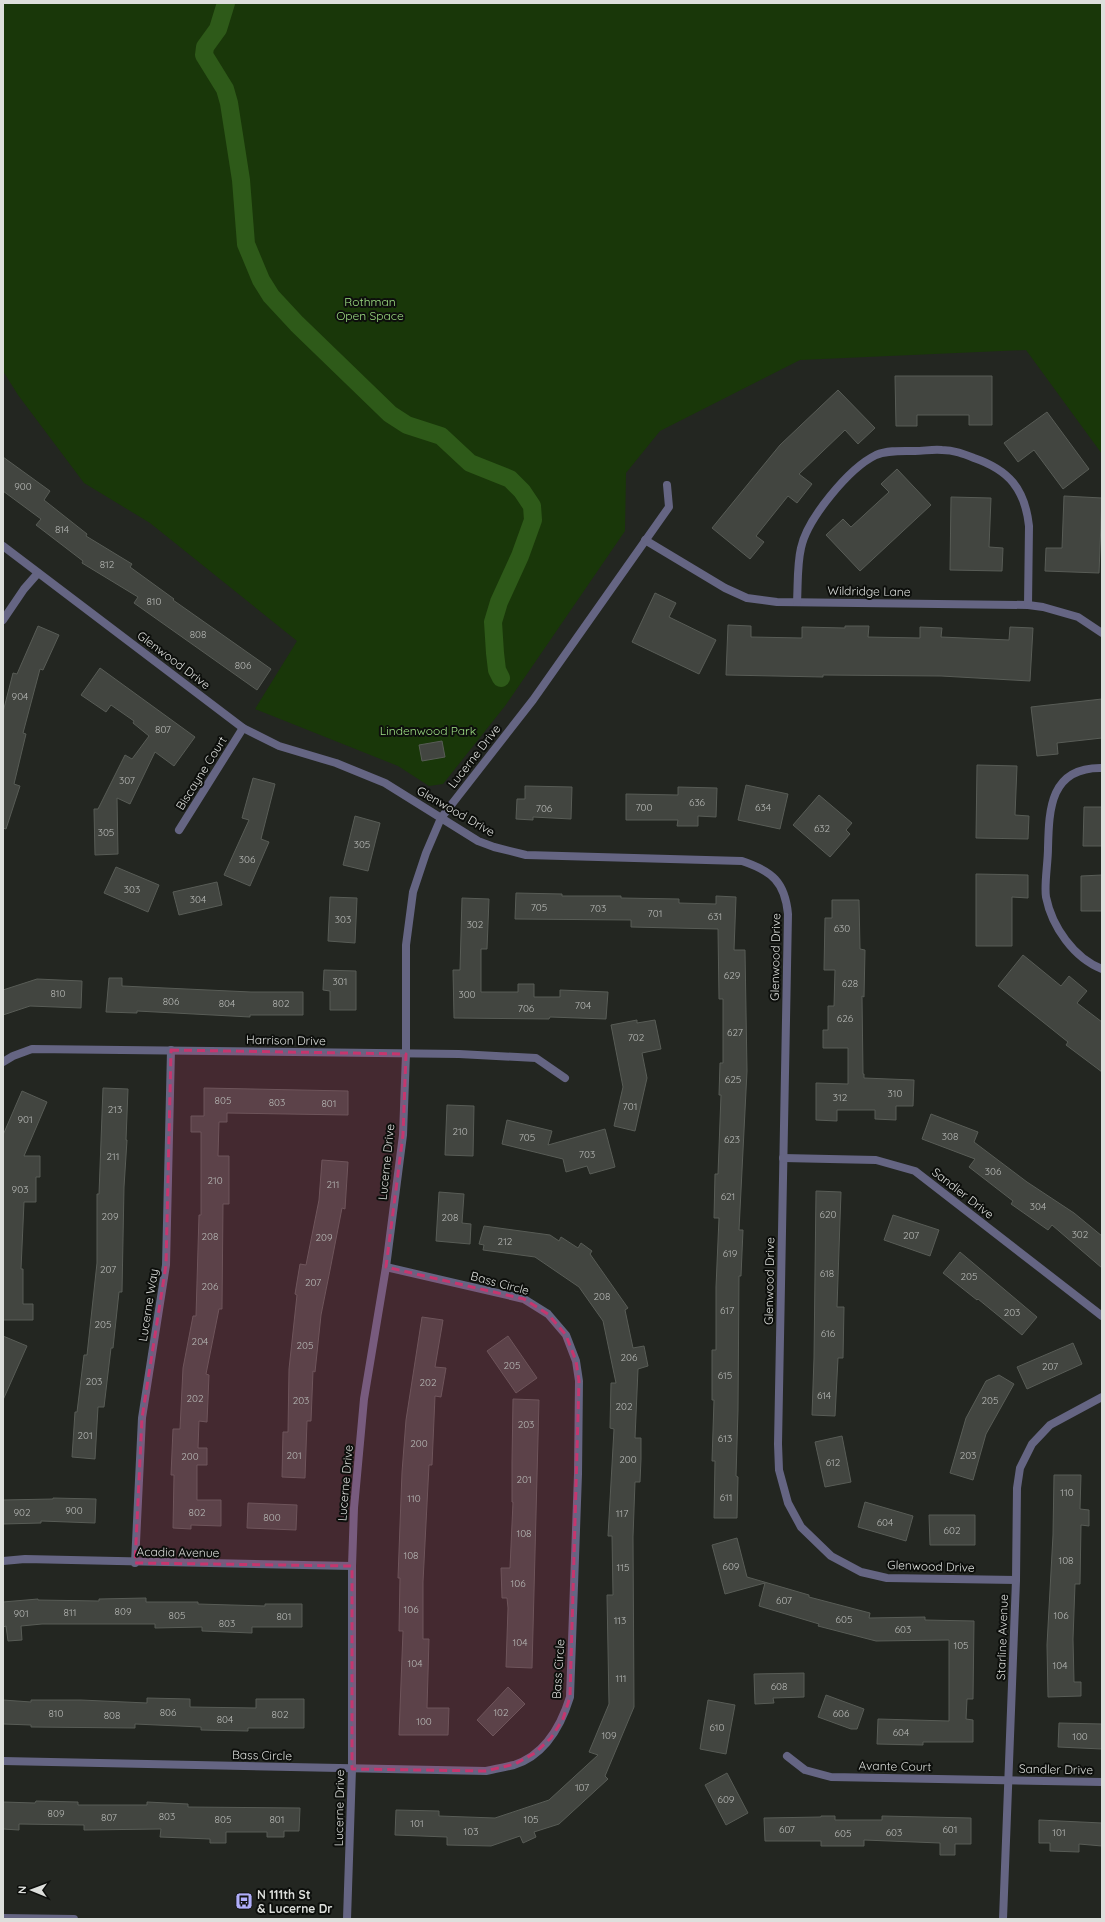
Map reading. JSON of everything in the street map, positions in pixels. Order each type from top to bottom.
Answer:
[{"type":"street","points":[[797,602],[801,547],[806,533],[819,510],[848,477],[862,464],[877,455],[890,451],[942,450],[958,452],[996,466],[1018,488],[1028,514],[1028,605]]},
{"type":"street","name":"Lucerne Drive","points":[[347,1919],[352,1769],[352,1566],[354,1508],[364,1399],[386,1267],[403,1135],[406,1054],[406,945],[413,892],[426,853],[442,818],[533,700],[644,540],[669,507],[667,485]]},
{"type":"street","name":"Wildridge Lane","points":[[644,540],[697,573],[747,598],[777,602],[1028,605],[1043,607],[1078,617],[1102,633]]},
{"type":"street","name":"Glenwood Drive","points":[[3,546],[143,651],[242,728],[279,746],[336,763],[385,783],[478,841],[494,847],[526,855],[742,861],[761,868],[777,880],[786,900],[788,914],[779,1470],[788,1503],[801,1527],[831,1556],[862,1572],[887,1578],[1016,1580]]},
{"type":"street","points":[[3,620],[38,573]]},
{"type":"street","name":"Biscayne Court","points":[[179,830],[242,728]]},
{"type":"street","points":[[1102,768],[1087,767],[1070,776],[1061,784],[1052,801],[1049,816],[1046,896],[1053,919],[1074,951],[1090,965],[1102,969]]},
{"type":"street","name":"Harrison Drive","points":[[3,1062],[13,1056],[32,1049],[459,1054],[536,1058],[565,1078]]},
{"type":"street","name":"Lucerne Way","points":[[135,1563],[142,1418],[166,1265],[171,1050]]},
{"type":"street","name":"Sandler Drive","points":[[783,1158],[876,1160],[916,1171],[1102,1316]]},
{"type":"street","name":"Bass Circle","points":[[3,1761],[486,1771],[516,1764],[535,1753],[551,1738],[563,1719],[570,1697],[578,1474],[579,1381],[576,1361],[566,1335],[548,1314],[524,1299],[386,1267]]},
{"type":"street","name":"Starline Avenue","points":[[1003,1919],[1016,1580],[1017,1488],[1020,1468],[1032,1444],[1050,1425],[1102,1397]]},
{"type":"street","name":"Acadia Avenue","points":[[3,1561],[25,1560],[352,1566]]},
{"type":"street","name":"Avante Court","points":[[787,1756],[805,1770],[831,1777],[1009,1780]]},
{"type":"street","name":"Sandler Drive","points":[[1009,1780],[1102,1782]]},
{"type":"street","points":[[3,1918],[74,1919]]},
{"type":"highlighted area","points":[[171,1050],[406,1054],[403,1135],[386,1267],[524,1299],[548,1314],[566,1335],[576,1361],[579,1381],[570,1697],[563,1719],[551,1738],[535,1753],[515,1764],[486,1771],[352,1769],[352,1566],[135,1563],[142,1418],[166,1265]]},
{"type":"green space","name":"Rothman Open Space","points":[[3,3],[1102,3],[1102,454],[1026,350],[800,360],[660,431],[626,473],[625,531],[505,706],[443,784],[429,786],[398,766],[255,709],[297,641],[150,523],[84,483],[18,395],[3,371]]},
{"type":"building","points":[[895,376],[992,376],[992,425],[969,425],[969,415],[917,415],[917,426],[896,426]]},
{"type":"building","points":[[838,390],[875,428],[858,444],[845,430],[799,474],[812,484],[797,503],[788,496],[756,536],[764,542],[750,559],[712,528],[780,445]]},
{"type":"building","points":[[1047,412],[1089,469],[1063,489],[1034,450],[1018,462],[1004,443]]},
{"type":"building","points":[[3,457],[50,491],[44,500],[87,534],[86,536],[132,564],[130,567],[174,599],[173,600],[271,669],[257,690],[134,603],[138,597],[82,563],[83,561],[36,525],[41,519],[3,491]]},
{"type":"building","points":[[897,469],[931,505],[860,571],[826,535],[843,519],[851,527],[889,492],[881,484]]},
{"type":"building","points":[[1064,496],[1102,498],[1099,573],[1045,571],[1046,548],[1062,548]]},
{"type":"building","points":[[951,497],[991,498],[989,547],[1003,548],[1002,571],[950,570]]},
{"type":"building","points":[[655,593],[676,603],[669,617],[716,640],[699,674],[632,642]]},
{"type":"building","points":[[728,625],[751,626],[751,637],[802,638],[802,627],[845,628],[845,626],[869,626],[868,637],[920,638],[920,627],[942,628],[941,637],[1009,640],[1010,627],[1033,628],[1030,681],[941,676],[823,675],[823,677],[726,675]]},
{"type":"building","points":[[38,626],[59,635],[43,670],[40,669],[23,733],[26,734],[14,784],[20,786],[6,829],[3,828],[3,712],[13,673],[17,674]]},
{"type":"building","points":[[100,668],[195,737],[174,766],[155,752],[130,804],[117,798],[118,854],[95,855],[94,809],[98,809],[125,755],[132,759],[149,736],[133,723],[134,721],[111,705],[106,712],[81,695]]},
{"type":"building","points":[[1102,699],[1102,738],[1057,743],[1058,754],[1037,756],[1031,707]]},
{"type":"building","points":[[442,741],[445,757],[422,761],[419,745]]},
{"type":"building","points":[[977,765],[1017,766],[1015,815],[1029,816],[1028,839],[976,838]]},
{"type":"building","points":[[253,778],[275,784],[261,839],[269,842],[250,886],[224,875],[249,820],[242,818]]},
{"type":"building","points":[[746,785],[788,794],[780,829],[738,820]]},
{"type":"building","points":[[525,786],[572,787],[571,819],[533,817],[533,820],[516,819],[517,799],[525,799]]},
{"type":"building","points":[[678,787],[717,788],[716,817],[698,816],[698,826],[677,826],[678,820],[626,820],[626,794],[678,795]]},
{"type":"building","points":[[819,795],[852,823],[846,830],[850,834],[830,857],[793,825]]},
{"type":"building","points":[[1084,807],[1102,807],[1102,846],[1083,846]]},
{"type":"building","points":[[355,816],[380,823],[368,871],[343,865]]},
{"type":"building","points":[[116,867],[159,885],[148,912],[104,893]]},
{"type":"building","points":[[976,874],[1028,875],[1028,898],[1012,897],[1012,946],[976,946]]},
{"type":"building","points":[[1102,875],[1102,911],[1081,911],[1081,876]]},
{"type":"building","points":[[217,882],[222,905],[179,915],[173,892]]},
{"type":"building","points":[[516,893],[562,894],[562,896],[621,896],[621,898],[679,899],[679,903],[716,904],[716,896],[736,897],[734,950],[745,950],[747,1071],[739,1230],[743,1230],[741,1276],[739,1276],[736,1476],[738,1477],[737,1518],[714,1518],[715,1461],[712,1461],[714,1400],[712,1400],[712,1350],[716,1350],[716,1287],[719,1218],[714,1218],[715,1174],[718,1174],[721,1095],[719,1095],[720,1063],[723,1063],[723,999],[719,999],[718,929],[631,927],[631,920],[515,919]]},
{"type":"building","points":[[330,897],[357,898],[355,943],[328,941]]},
{"type":"building","points":[[462,898],[489,899],[487,949],[481,949],[481,992],[518,992],[518,984],[534,984],[534,997],[560,997],[560,990],[608,992],[606,1019],[550,1017],[549,1019],[454,1018],[453,970],[460,970]]},
{"type":"building","points":[[832,900],[859,900],[860,949],[865,950],[864,997],[862,996],[864,1078],[914,1080],[913,1106],[896,1106],[896,1120],[875,1119],[875,1110],[837,1110],[837,1121],[816,1120],[816,1083],[848,1084],[848,1048],[823,1048],[823,1030],[828,1030],[828,1006],[834,1006],[835,970],[824,970],[825,918],[832,918]]},
{"type":"building","points":[[1023,955],[1061,986],[1069,976],[1087,991],[1077,1003],[1102,1022],[1102,1072],[1066,1045],[1068,1042],[998,986]]},
{"type":"building","points":[[324,970],[356,971],[356,1010],[330,1010],[330,991],[323,990]]},
{"type":"building","points":[[109,978],[122,978],[122,986],[251,992],[303,992],[303,1015],[250,1015],[250,1017],[137,1011],[137,1013],[106,1012]]},
{"type":"building","points":[[37,979],[82,981],[81,1008],[30,1006],[3,1015],[3,990]]},
{"type":"building","points":[[637,1020],[637,1023],[655,1020],[661,1049],[642,1053],[647,1078],[635,1131],[614,1126],[623,1087],[611,1025]]},
{"type":"building","points":[[103,1088],[128,1089],[127,1140],[124,1187],[122,1292],[119,1292],[113,1348],[111,1348],[104,1407],[98,1407],[95,1459],[72,1457],[75,1412],[77,1412],[84,1355],[87,1355],[97,1263],[97,1194],[99,1194]]},
{"type":"building","points":[[204,1088],[348,1091],[348,1115],[227,1113],[227,1122],[219,1122],[218,1156],[229,1156],[229,1204],[223,1204],[222,1309],[219,1309],[206,1374],[209,1375],[207,1422],[199,1421],[198,1448],[207,1448],[207,1465],[197,1465],[197,1500],[221,1500],[221,1526],[191,1525],[191,1529],[173,1528],[174,1475],[171,1475],[173,1429],[180,1429],[183,1368],[193,1316],[196,1316],[199,1215],[201,1215],[201,1132],[191,1132],[191,1116],[204,1116]]},
{"type":"building","points":[[22,1091],[47,1102],[24,1156],[40,1156],[40,1177],[36,1177],[36,1202],[24,1202],[21,1269],[23,1269],[23,1304],[33,1304],[33,1320],[3,1320],[3,1135]]},
{"type":"building","points":[[447,1105],[474,1106],[473,1156],[445,1155]]},
{"type":"building","points":[[931,1114],[978,1132],[974,1142],[1027,1182],[1074,1213],[1102,1236],[1102,1268],[1052,1225],[1048,1230],[1011,1204],[1013,1201],[969,1167],[975,1159],[922,1139]]},
{"type":"building","points":[[507,1120],[552,1131],[548,1145],[605,1129],[615,1167],[590,1174],[587,1166],[566,1172],[563,1159],[502,1144]]},
{"type":"building","points":[[322,1160],[348,1162],[345,1209],[342,1208],[321,1315],[315,1372],[313,1371],[311,1421],[307,1421],[305,1478],[282,1477],[283,1432],[288,1432],[289,1369],[297,1295],[295,1294],[300,1264],[306,1265],[319,1200]]},
{"type":"building","points":[[816,1191],[841,1192],[837,1307],[844,1307],[843,1358],[838,1358],[835,1416],[812,1415]]},
{"type":"building","points":[[439,1192],[464,1194],[462,1223],[471,1224],[470,1244],[436,1241]]},
{"type":"building","points":[[893,1215],[939,1230],[930,1256],[884,1240]]},
{"type":"building","points":[[484,1226],[550,1235],[559,1241],[561,1237],[578,1248],[581,1243],[592,1251],[590,1254],[628,1308],[625,1310],[633,1348],[644,1346],[648,1366],[638,1369],[635,1438],[641,1438],[641,1459],[640,1482],[635,1482],[633,1537],[634,1707],[605,1776],[608,1779],[559,1824],[534,1832],[536,1837],[523,1843],[520,1836],[491,1846],[447,1845],[447,1837],[395,1835],[396,1810],[439,1811],[439,1816],[495,1818],[549,1800],[598,1755],[589,1752],[609,1704],[607,1595],[613,1595],[612,1536],[608,1536],[614,1429],[610,1428],[611,1383],[616,1383],[603,1321],[579,1287],[535,1257],[483,1250],[484,1245],[479,1244]]},
{"type":"building","points":[[960,1252],[1037,1317],[1022,1335],[943,1273]]},
{"type":"building","points":[[422,1317],[443,1320],[435,1367],[446,1368],[441,1397],[435,1396],[432,1465],[429,1465],[423,1582],[423,1639],[429,1639],[427,1708],[449,1708],[448,1735],[399,1735],[403,1631],[399,1631],[400,1578],[398,1578],[402,1472],[406,1420]]},
{"type":"building","points":[[3,1336],[27,1346],[3,1400]]},
{"type":"building","points":[[508,1336],[537,1378],[516,1393],[487,1351]]},
{"type":"building","points":[[1073,1343],[1082,1364],[1027,1389],[1017,1367]]},
{"type":"building","points":[[999,1375],[1014,1384],[986,1434],[973,1480],[950,1473],[966,1418],[986,1381]]},
{"type":"building","points":[[513,1399],[539,1400],[532,1668],[506,1667],[508,1608],[507,1598],[502,1598],[501,1568],[510,1568],[513,1502]]},
{"type":"building","points":[[842,1436],[851,1482],[825,1487],[815,1442]]},
{"type":"building","points":[[1054,1475],[1081,1475],[1080,1509],[1089,1510],[1089,1526],[1081,1525],[1080,1584],[1075,1584],[1073,1639],[1074,1682],[1081,1682],[1081,1696],[1048,1697],[1047,1645],[1053,1535]]},
{"type":"building","points":[[53,1498],[96,1499],[95,1523],[41,1521],[41,1523],[3,1524],[3,1500]]},
{"type":"building","points":[[865,1502],[913,1516],[906,1541],[858,1527]]},
{"type":"building","points":[[248,1503],[297,1505],[296,1530],[247,1528]]},
{"type":"building","points":[[929,1515],[975,1515],[975,1545],[930,1545]]},
{"type":"building","points":[[737,1538],[747,1577],[809,1595],[809,1597],[870,1613],[869,1618],[925,1617],[925,1620],[974,1621],[973,1699],[967,1699],[966,1719],[973,1720],[973,1742],[923,1742],[923,1745],[877,1744],[878,1719],[949,1721],[949,1640],[876,1641],[818,1626],[819,1624],[759,1606],[765,1583],[725,1594],[712,1545]]},
{"type":"building","points":[[146,1598],[146,1602],[198,1602],[198,1604],[265,1606],[265,1604],[302,1604],[302,1627],[252,1627],[252,1633],[202,1631],[202,1627],[155,1628],[155,1624],[42,1624],[21,1626],[22,1640],[8,1641],[6,1626],[3,1627],[3,1602],[38,1599],[99,1601],[99,1599]]},
{"type":"building","points":[[804,1673],[804,1697],[773,1698],[774,1703],[755,1704],[754,1674]]},
{"type":"building","points":[[508,1687],[525,1704],[493,1736],[477,1720]]},
{"type":"building","points":[[826,1695],[864,1709],[857,1729],[851,1729],[818,1717]]},
{"type":"building","points":[[147,1698],[190,1699],[190,1707],[256,1708],[256,1699],[304,1699],[304,1728],[248,1728],[248,1731],[201,1730],[201,1727],[135,1724],[135,1728],[31,1727],[31,1725],[3,1724],[3,1700],[31,1702],[31,1700],[81,1700],[147,1703]]},
{"type":"building","points":[[708,1700],[735,1705],[726,1754],[700,1749]]},
{"type":"building","points":[[1059,1723],[1102,1724],[1102,1749],[1058,1747]]},
{"type":"building","points":[[727,1773],[748,1813],[726,1825],[705,1785]]},
{"type":"building","points":[[36,1801],[78,1802],[78,1805],[147,1805],[147,1802],[188,1804],[188,1807],[300,1808],[299,1831],[284,1831],[284,1837],[267,1837],[267,1832],[226,1832],[226,1843],[210,1843],[210,1839],[160,1837],[161,1829],[84,1830],[84,1825],[19,1824],[19,1830],[3,1829],[3,1802],[35,1803]]},
{"type":"building","points":[[835,1816],[835,1820],[882,1820],[882,1816],[971,1818],[971,1844],[955,1844],[955,1855],[940,1855],[940,1843],[864,1840],[864,1846],[821,1846],[821,1841],[765,1841],[764,1818]]},
{"type":"building","points":[[1039,1820],[1102,1823],[1102,1846],[1079,1844],[1079,1852],[1050,1851],[1050,1843],[1039,1843]]},
{"type":"waterway","points":[[226,3],[218,29],[205,47],[204,55],[225,89],[229,103],[241,180],[246,244],[261,280],[271,296],[297,324],[390,414],[407,425],[441,436],[470,463],[510,479],[522,491],[532,506],[533,520],[520,556],[499,602],[493,622],[497,670],[501,678]]},
{"type":"place","name":"N 111th St & Lucerne Dr","points":[[244,1901]]},
{"type":"park label","name":"Lindenwood Park","points":[[428,730]]}]
